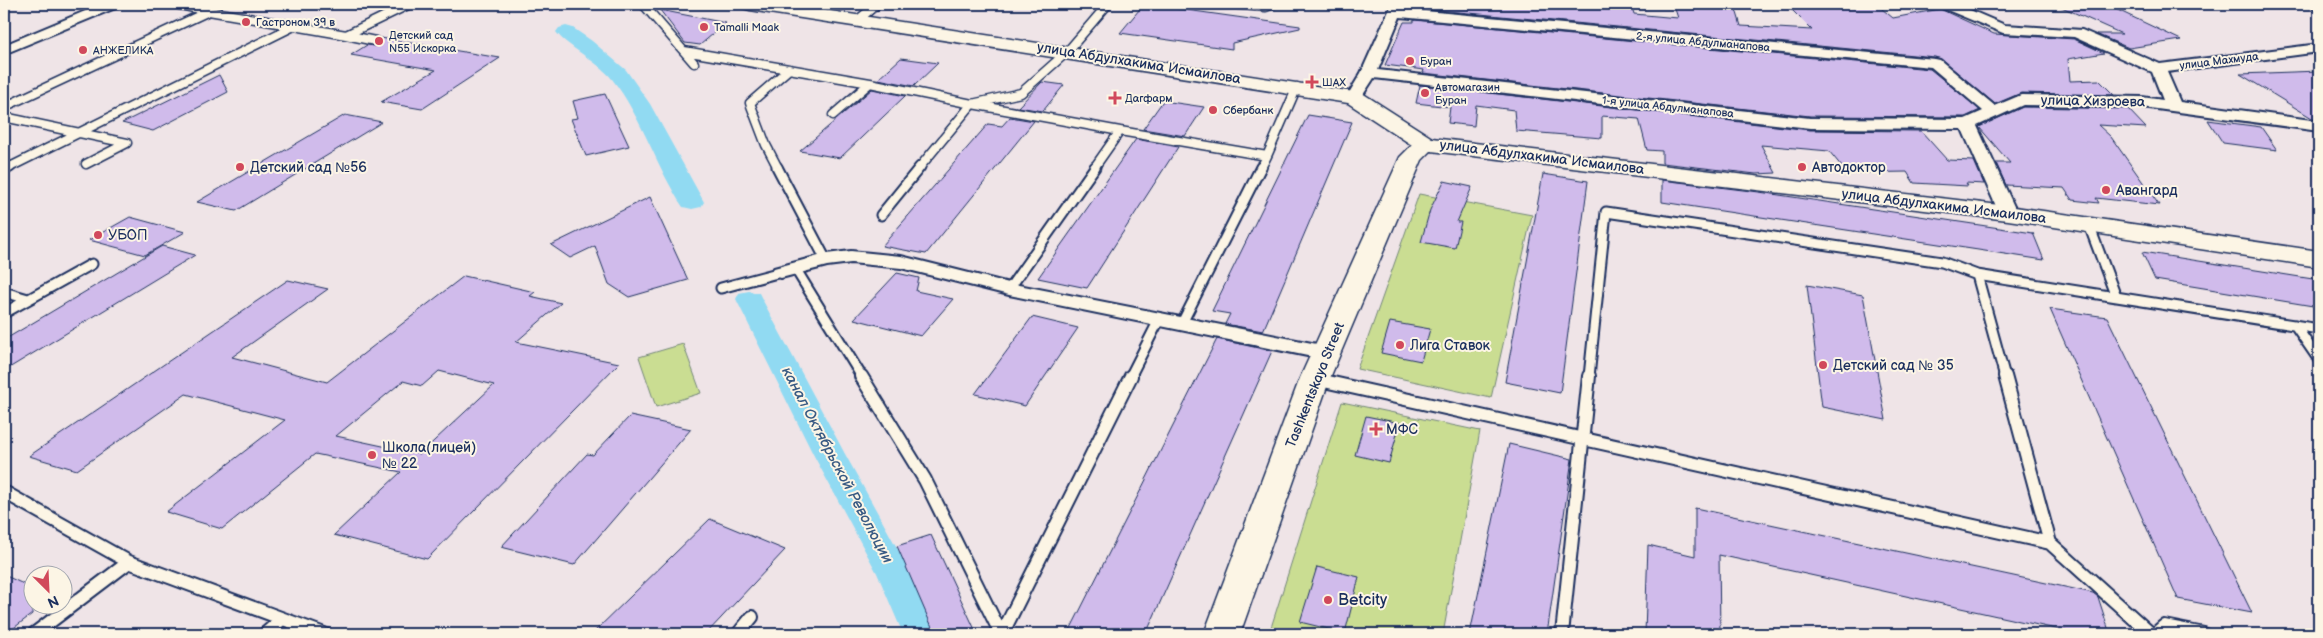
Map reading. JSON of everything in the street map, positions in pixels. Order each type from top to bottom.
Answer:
[{"type":"main road","name":"улица Абдулхакима Исмаилова","points":[[750,4],[1297,87],[1354,98],[1426,144],[2008,213],[2319,260]]},
{"type":"main road","name":"Tashkentskaya Street","points":[[1222,634],[1315,378],[1328,353],[1412,157],[1426,144]]},
{"type":"street","points":[[4,50],[113,4]]},
{"type":"street","points":[[1945,4],[2003,29],[2077,33],[2158,69]]},
{"type":"street","points":[[1354,98],[1369,73],[1397,8]]},
{"type":"street","name":"2-я улица Абдулманапова","points":[[1397,8],[1935,63],[1992,112]]},
{"type":"street","name":"улица Махмуда","points":[[2173,105],[2158,69],[2319,48]]},
{"type":"street","name":"1-я улица Абдулманапова","points":[[1369,73],[1810,123],[1968,124]]},
{"type":"street","name":"улица Хизроева","points":[[1968,124],[2021,100],[2173,105],[2319,126]]},
{"type":"street","points":[[1968,124],[2008,213]]},
{"type":"street","points":[[788,270],[826,260],[851,257],[901,262],[1009,289],[1328,353]]},
{"type":"lane","points":[[175,4],[375,41]]},
{"type":"lane","points":[[346,35],[410,4]]},
{"type":"lane","points":[[644,4],[694,63]]},
{"type":"lane","points":[[858,20],[877,4]]},
{"type":"lane","points":[[880,215],[972,104],[1021,93],[1067,52],[1108,4]]},
{"type":"lane","points":[[1230,4],[1266,7],[1273,4]]},
{"type":"lane","points":[[2315,4],[2319,6]]},
{"type":"lane","points":[[4,107],[209,11]]},
{"type":"lane","points":[[4,170],[296,25]]},
{"type":"lane","points":[[684,52],[1267,156]]},
{"type":"lane","points":[[789,70],[750,103],[766,145],[826,260]]},
{"type":"lane","points":[[833,115],[870,84]]},
{"type":"lane","points":[[1182,323],[1267,156],[1297,87]]},
{"type":"lane","points":[[4,117],[127,143],[86,164]]},
{"type":"lane","points":[[1009,289],[1120,131]]},
{"type":"lane","points":[[1562,634],[1606,212],[1942,262],[1977,275],[2319,329]]},
{"type":"lane","points":[[2089,225],[2116,297]]},
{"type":"lane","points":[[4,313],[92,264]]},
{"type":"lane","points":[[721,288],[788,270],[926,480],[1002,634]]},
{"type":"lane","points":[[1977,275],[2050,543]]},
{"type":"lane","points":[[4,292],[28,299]]},
{"type":"lane","points":[[1002,634],[1159,320]]},
{"type":"lane","points":[[2295,325],[2319,360]]},
{"type":"lane","points":[[1315,378],[2050,543],[2151,634]]},
{"type":"lane","points":[[4,492],[129,562],[324,634]]},
{"type":"lane","points":[[34,634],[129,562]]},
{"type":"lane","points":[[738,634],[752,617]]},
{"type":"lane","points":[[265,634],[282,619]]},
{"type":"lane","points":[[2155,634],[2164,626],[2204,634]]},
{"type":"green space","points":[[1419,194],[1532,215],[1491,398],[1357,369]]},
{"type":"green space","points":[[683,344],[701,393],[656,407],[639,357]]},
{"type":"green space","points":[[1342,402],[1480,431],[1443,634],[1269,634]]},
{"type":"building","points":[[1144,4],[1300,26],[1300,28],[1232,43],[1232,49],[1120,33]]},
{"type":"building","points":[[1416,4],[1631,4],[1634,14],[1678,18],[1674,6],[1702,8],[1701,4],[1711,4],[1735,6],[1741,26],[1812,30],[1786,4],[1876,4],[1893,18],[1940,9],[1994,34],[2074,39],[2104,53],[2068,59],[2070,81],[2099,80],[2114,95],[2021,93],[1995,104],[1941,59],[1935,57],[1416,8]]},
{"type":"building","points":[[2055,4],[2105,4],[2181,40],[2129,48],[2096,34],[2122,34]]},
{"type":"building","points":[[660,10],[726,23],[700,45],[685,43]]},
{"type":"building","points":[[1414,20],[1930,69],[1980,110],[1965,117],[1810,116],[1423,73],[1424,70],[1385,65],[1404,22],[1414,22]]},
{"type":"building","points":[[380,38],[500,58],[422,109],[381,102],[436,70],[351,55],[367,45],[377,46],[380,43]]},
{"type":"building","points":[[901,58],[938,63],[914,86],[878,79]]},
{"type":"building","points":[[2319,71],[2319,119],[2312,118],[2240,74]]},
{"type":"building","points":[[219,75],[228,92],[153,131],[122,123]]},
{"type":"building","points":[[1042,82],[1064,85],[1043,111],[1018,107]]},
{"type":"building","points":[[1420,85],[1810,130],[1921,131],[1947,160],[1974,161],[1984,184],[1966,183],[1968,186],[1914,183],[1907,172],[1847,173],[1829,151],[1761,145],[1776,173],[1756,174],[1662,163],[1662,151],[1647,150],[1639,119],[1602,116],[1602,138],[1516,131],[1514,110],[1476,105],[1474,126],[1448,123],[1450,107],[1416,103]]},
{"type":"building","points":[[872,89],[905,96],[840,158],[800,151]]},
{"type":"building","points":[[605,94],[629,146],[586,156],[571,119],[578,118],[573,101]]},
{"type":"building","points":[[1163,101],[1204,107],[1185,136],[1143,129]]},
{"type":"building","points":[[2023,107],[2128,109],[2146,128],[2098,125],[2111,137],[2159,205],[2096,198],[2099,203],[2072,200],[2064,188],[2006,185],[1996,163],[2010,163],[1979,127]]},
{"type":"building","points":[[345,115],[382,122],[236,211],[197,202]]},
{"type":"building","points":[[1308,115],[1352,122],[1263,331],[1225,324],[1230,314],[1212,311]]},
{"type":"building","points":[[1010,117],[1034,121],[926,254],[882,246],[988,124],[1002,126]]},
{"type":"building","points":[[2208,120],[2261,127],[2277,150],[2223,143]]},
{"type":"building","points":[[1136,139],[1178,147],[1087,288],[1038,278]]},
{"type":"building","points":[[1543,174],[1588,181],[1560,393],[1505,382]]},
{"type":"building","points":[[1662,180],[1759,192],[2033,233],[2044,260],[1662,202]]},
{"type":"building","points":[[1444,181],[1472,187],[1457,222],[1461,222],[1455,248],[1421,242],[1430,210]]},
{"type":"building","points":[[650,197],[688,280],[629,297],[609,284],[595,246],[570,258],[551,245]]},
{"type":"building","points":[[130,217],[185,232],[145,255],[89,240]]},
{"type":"building","points":[[162,246],[195,255],[4,371],[4,340]]},
{"type":"building","points":[[2142,252],[2319,280],[2319,307],[2155,280]]},
{"type":"building","points":[[897,273],[919,278],[916,291],[953,299],[921,336],[854,319]]},
{"type":"building","points":[[464,276],[535,292],[530,296],[561,303],[516,342],[619,363],[427,559],[334,535],[401,472],[315,454],[222,529],[166,512],[285,420],[186,394],[77,470],[29,456],[288,280],[328,289],[232,357],[327,382]],"holes":[[[439,371],[494,385],[420,454],[336,436],[403,381],[422,386]]]},
{"type":"building","points":[[1807,285],[1863,295],[1886,420],[1822,407]]},
{"type":"building","points":[[2050,309],[2107,317],[2252,613],[2178,599]]},
{"type":"building","points":[[1032,317],[1078,328],[1025,406],[975,394]]},
{"type":"building","points":[[1390,322],[1430,329],[1421,361],[1381,353]]},
{"type":"building","points":[[1217,339],[1272,351],[1146,634],[1068,634]]},
{"type":"building","points":[[630,416],[691,429],[574,565],[501,547],[587,454],[593,455]]},
{"type":"building","points":[[1366,416],[1400,423],[1389,463],[1355,455]]},
{"type":"building","points":[[1509,444],[1572,459],[1547,634],[1470,634]]},
{"type":"building","points":[[1695,508],[2093,593],[2098,597],[2110,634],[2079,634],[1719,555],[1720,634],[1645,634],[1648,545],[1695,556]]},
{"type":"building","points":[[710,519],[785,550],[706,634],[592,634]]},
{"type":"building","points":[[931,535],[977,634],[935,634],[897,546]]},
{"type":"building","points":[[1317,567],[1359,577],[1345,633],[1300,622]]},
{"type":"building","points":[[4,575],[22,583],[22,616],[29,616],[4,634]]},
{"type":"waterway","points":[[566,32],[585,45],[619,74],[639,104],[692,202]]},
{"type":"waterway","name":"канал Октябрьской Революции","points":[[749,299],[829,454],[894,573],[921,634]]},
{"type":"place","name":"Гастроном 39 в","points":[[246,22]]},
{"type":"place","name":"Tamalli Maak","points":[[704,27]]},
{"type":"place","name":"Детский сад N55 Искорка","points":[[379,41]]},
{"type":"place","name":"АНЖЕЛИКА","points":[[83,50]]},
{"type":"place","name":"Буран","points":[[1410,61]]},
{"type":"place","name":"ШАХ","points":[[1312,82]]},
{"type":"place","name":"Автомагазин Буран","points":[[1425,93]]},
{"type":"place","name":"Дагфарм","points":[[1115,98]]},
{"type":"place","name":"Сбербанк","points":[[1213,110]]},
{"type":"place","name":"Детский сад №56","points":[[240,167]]},
{"type":"place","name":"Автодоктор","points":[[1802,167]]},
{"type":"place","name":"Авангард","points":[[2106,190]]},
{"type":"place","name":"УБОП","points":[[98,235]]},
{"type":"place","name":"Лига Ставок","points":[[1400,345]]},
{"type":"place","name":"Детский сад № 35","points":[[1823,365]]},
{"type":"place","name":"МФС","points":[[1376,429]]},
{"type":"place","name":"Школа(лицей) № 22","points":[[372,455]]},
{"type":"place","name":"Betcity","points":[[1328,600]]}]
